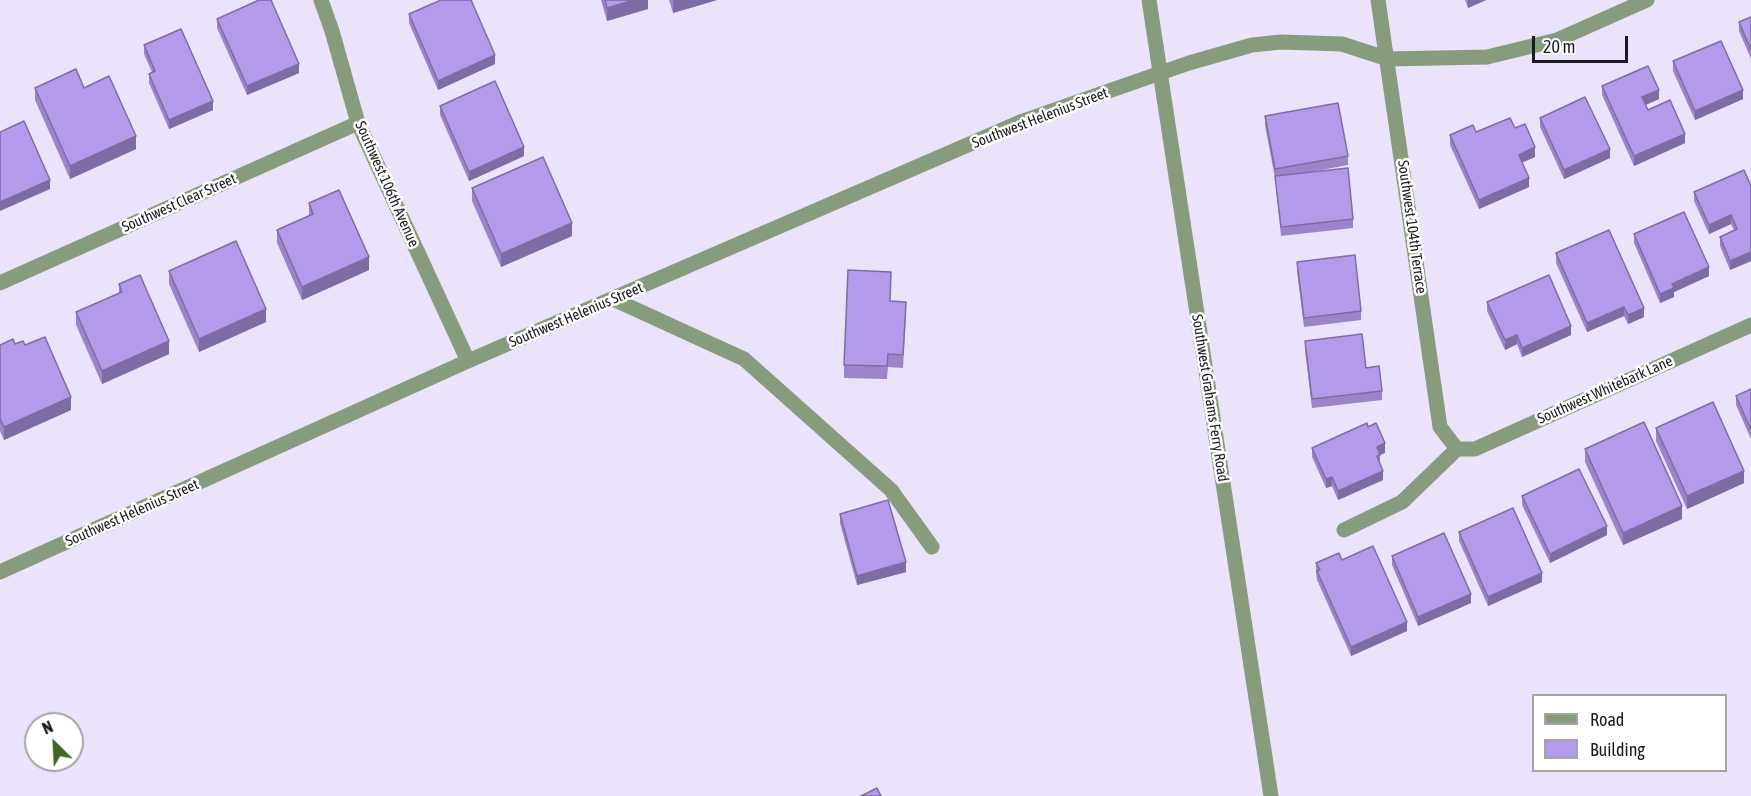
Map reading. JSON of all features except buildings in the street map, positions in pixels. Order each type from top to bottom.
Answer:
[{"type":"street","name":"Southwest 106th Avenue","points":[[321,0],[358,123],[468,362]]},
{"type":"street","name":"Southwest Grahams Ferry Road","points":[[1149,0],[1271,796]]},
{"type":"street","name":"Southwest 104th Terrace","points":[[1378,0],[1440,428],[1457,448]]},
{"type":"street","name":"Southwest Helenius Street","points":[[0,572],[468,362],[1023,121],[1225,51],[1252,45],[1281,42],[1342,44],[1388,59],[1487,57],[1557,40],[1647,0]]},
{"type":"street","name":"Southwest Clear Street","points":[[0,283],[358,123]]},
{"type":"street","points":[[613,299],[744,359],[891,490],[932,546]]},
{"type":"street","name":"Southwest Whitebark Lane","points":[[1457,448],[1475,449],[1751,325]]},
{"type":"street","points":[[1344,530],[1402,502],[1457,448]]}]
